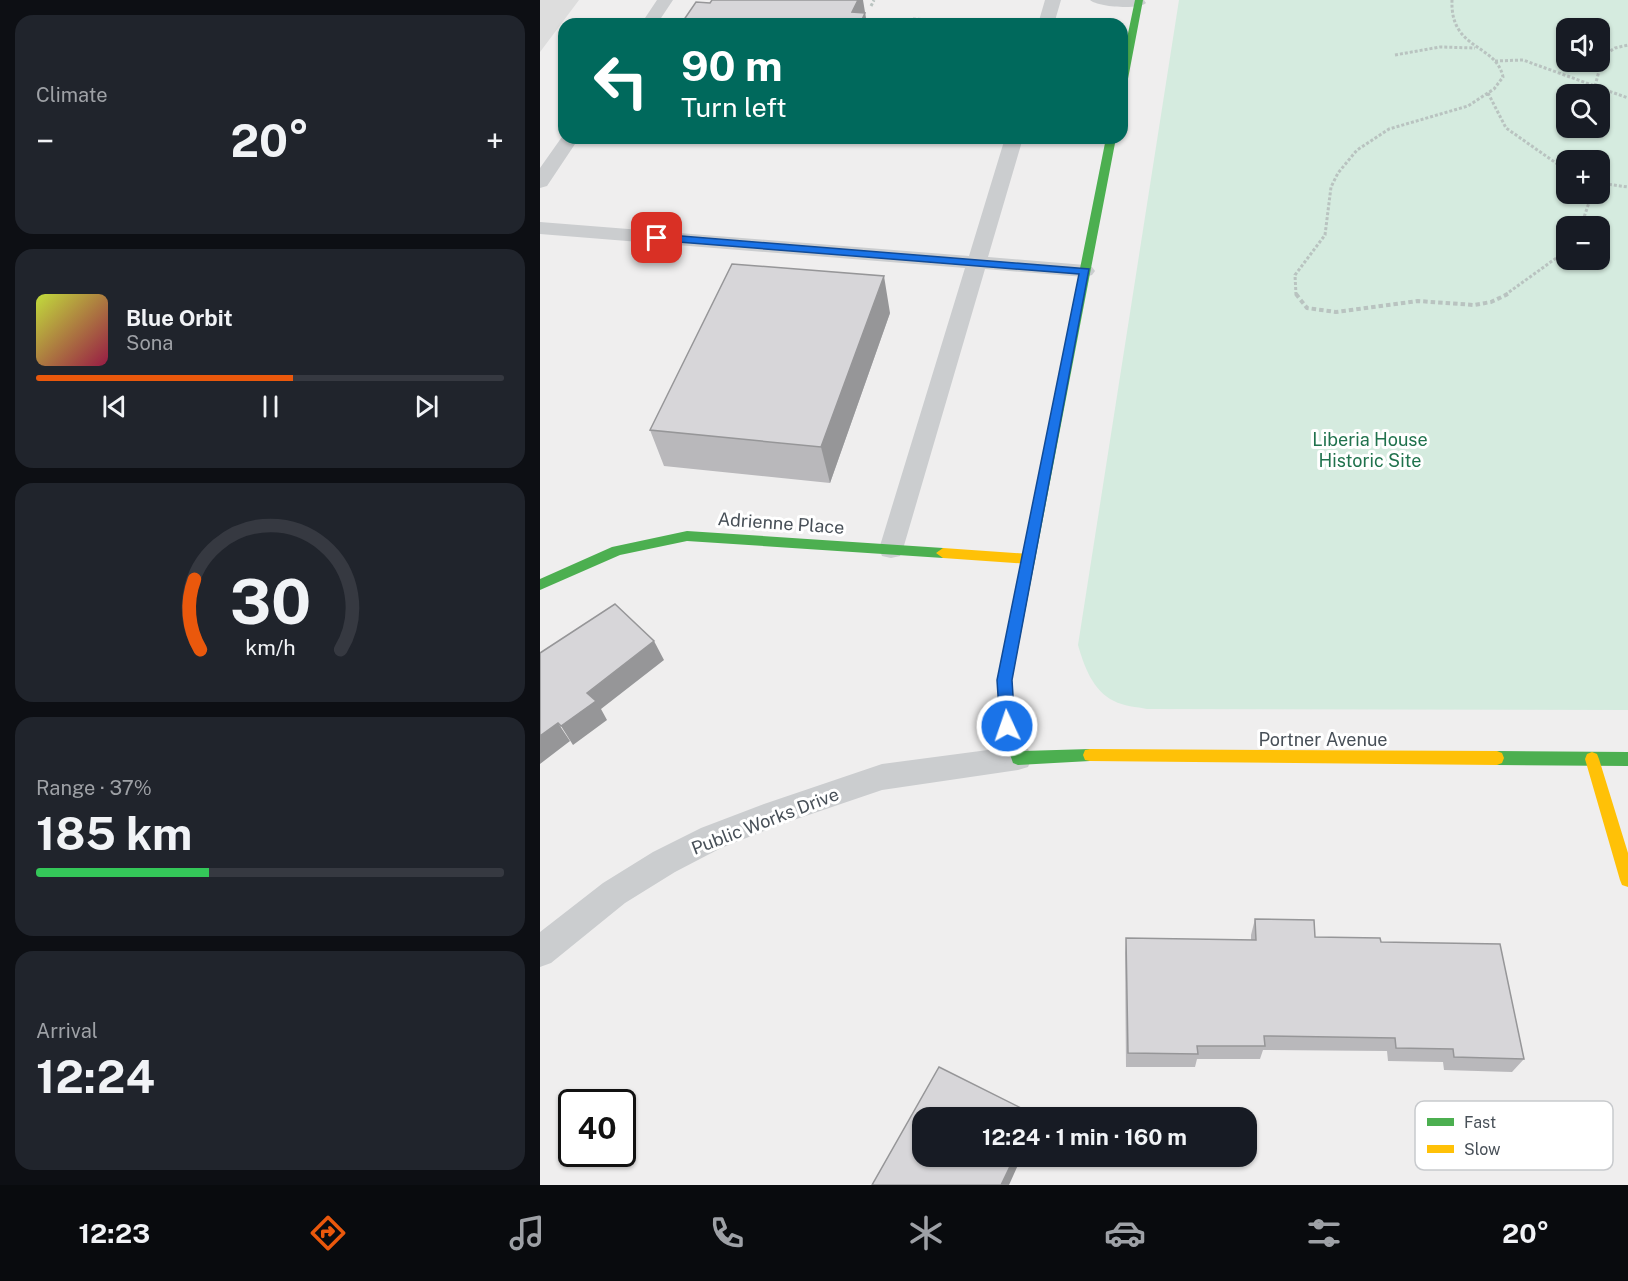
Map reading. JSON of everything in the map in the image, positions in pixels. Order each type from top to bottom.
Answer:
[{"type":"street","points":[[1128,53],[1138,1]]},
{"type":"street","points":[[1018,758],[1007,726],[1005,680],[1110,144]]},
{"type":"street","name":"Adrienne Place","points":[[540,585],[617,551],[687,536],[1029,559]]},
{"type":"street","name":"Portner Avenue","points":[[1018,758],[1066,755],[1628,759]]},
{"type":"street","points":[[1592,759],[1628,880]]},
{"type":"lane","points":[[653,18],[665,0]]},
{"type":"lane","points":[[1048,18],[1053,0]]},
{"type":"lane","points":[[1098,0],[1138,1]]},
{"type":"lane","points":[[540,182],[566,144]]},
{"type":"lane","points":[[891,549],[1012,144]]},
{"type":"lane","points":[[540,228],[1085,271]]},
{"type":"lane","name":"Public Works Drive","points":[[540,952],[614,893],[664,862],[711,838],[774,813],[882,777],[1018,758]]},
{"type":"path","points":[[871,6],[874,0]]},
{"type":"path","points":[[1452,0],[1450,14],[1455,26],[1476,48],[1502,66],[1503,77],[1488,93],[1443,115],[1389,129],[1363,145],[1332,184],[1326,234],[1322,242],[1296,271],[1293,280],[1295,291],[1309,309],[1379,308],[1416,301],[1488,303],[1506,296],[1556,258]]},
{"type":"path","points":[[1596,84],[1603,56],[1615,48],[1628,45]]},
{"type":"path","points":[[1395,56],[1451,47],[1476,48]]},
{"type":"path","points":[[1495,61],[1523,60],[1589,84]]},
{"type":"path","points":[[1610,91],[1628,98]]},
{"type":"path","points":[[1488,93],[1496,113],[1506,128],[1556,163]]},
{"type":"path","points":[[1610,185],[1628,187]]},
{"type":"shaded area","points":[[540,0],[579,0],[566,18],[558,18],[558,28],[540,52]]},
{"type":"green space","name":"Liberia House Historic Site","points":[[1179,0],[1628,0],[1628,710],[1147,709],[1118,703],[1107,697],[1100,691],[1086,669],[1078,645]]},
{"type":"building","points":[[712,0],[858,0],[852,12],[865,13],[863,18],[685,18],[696,2],[710,3]]},
{"type":"building","points":[[732,264],[884,276],[821,447],[650,430]]},
{"type":"building","points":[[615,604],[654,641],[587,693],[596,701],[561,726],[558,723],[540,736],[540,653]]},
{"type":"building","points":[[1255,919],[1314,920],[1315,937],[1380,938],[1381,942],[1500,944],[1524,1059],[1454,1057],[1453,1049],[1396,1048],[1395,1038],[1264,1036],[1265,1046],[1197,1046],[1198,1054],[1128,1053],[1126,938],[1256,940]]},
{"type":"building","points":[[939,1067],[1019,1107],[916,1107]]},
{"type":"building","points":[[912,1115],[912,1167],[1010,1167],[1001,1185],[872,1185]]},
{"type":"traffic: fast","points":[[1128,54],[1139,0]]},
{"type":"traffic: fast","points":[[1090,755],[1018,758],[1007,726],[1005,680],[1110,144]]},
{"type":"traffic: fast","points":[[540,585],[617,551],[687,536],[943,553]]},
{"type":"traffic: fast","points":[[1497,758],[1628,759]]},
{"type":"traffic: slow","points":[[943,553],[1029,559]]},
{"type":"traffic: slow","points":[[1090,755],[1497,758]]},
{"type":"traffic: slow","points":[[1592,759],[1628,880]]},
{"type":"route","points":[[657,238],[1085,271],[1005,680],[1007,726]]}]
